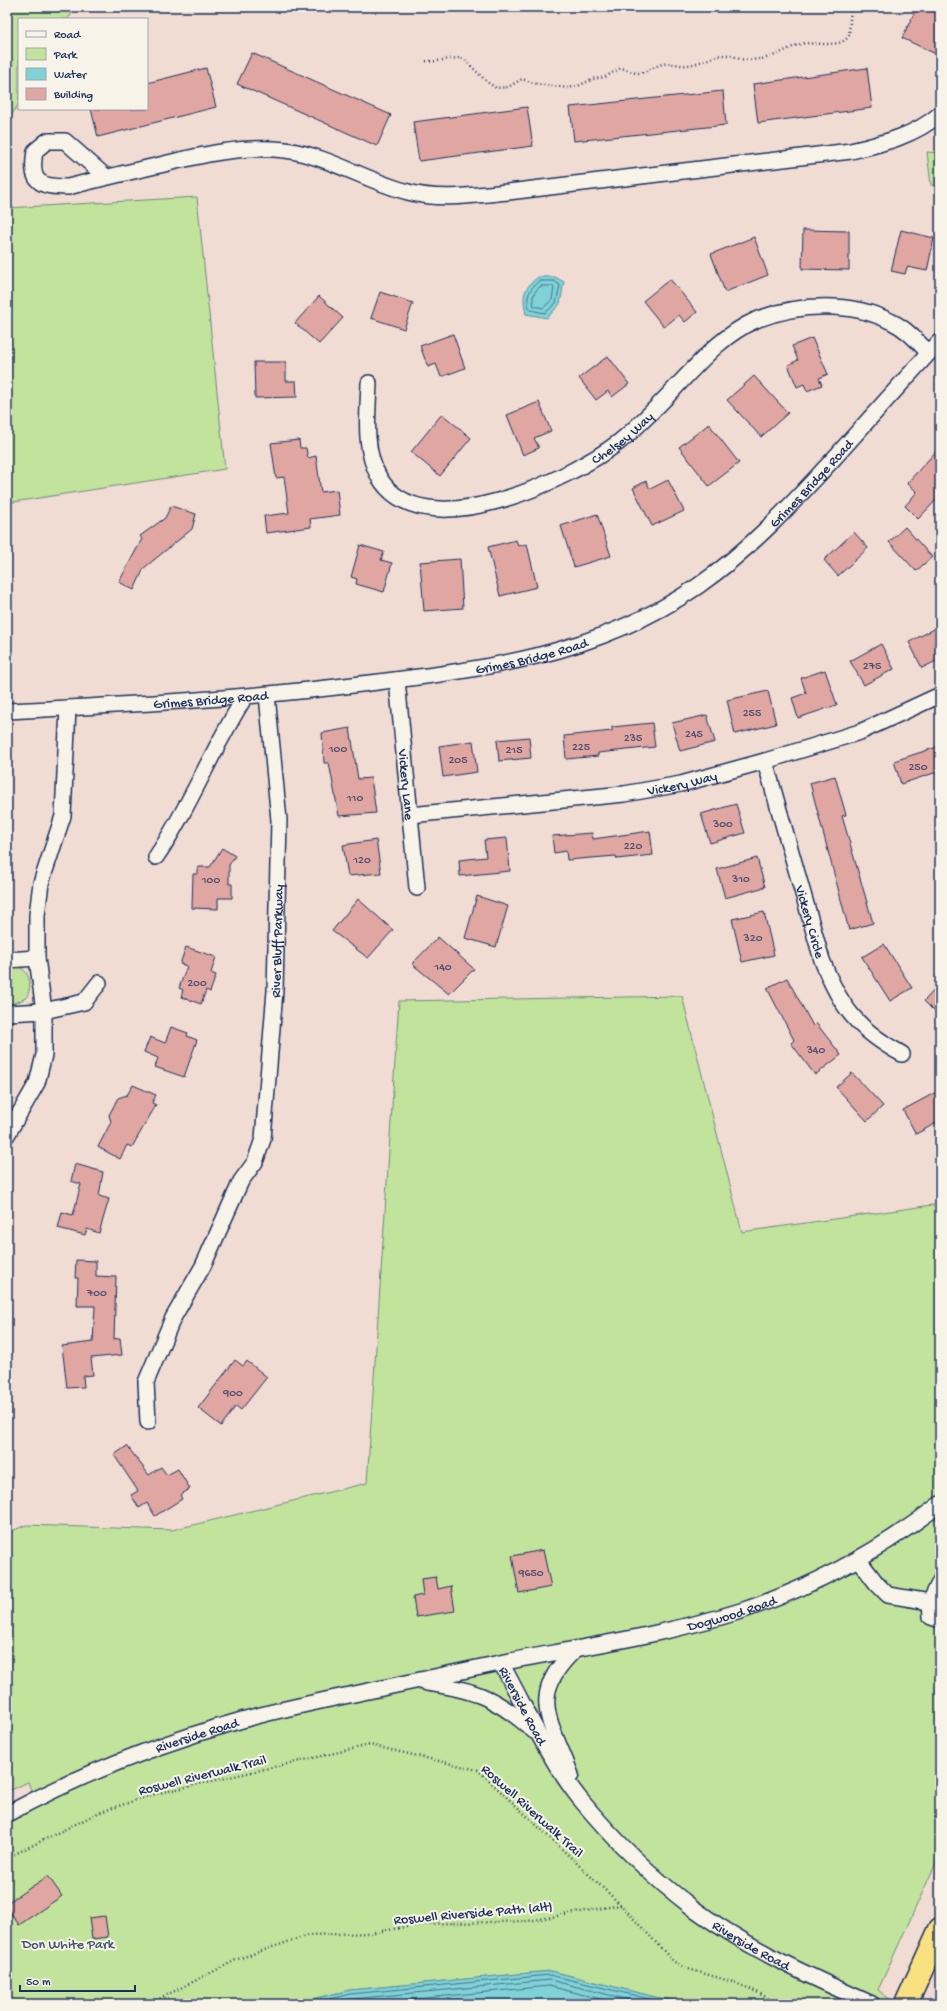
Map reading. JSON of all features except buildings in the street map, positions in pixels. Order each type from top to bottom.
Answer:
[{"type":"highway","points":[[906,2004],[939,1931]]},
{"type":"street","points":[[106,177],[65,141],[47,141],[35,151],[32,167],[38,180],[48,187],[68,187],[186,158],[239,150],[262,149],[307,154],[329,161],[374,181],[410,193],[452,196],[508,192],[852,151],[892,141],[925,126],[940,114]]},
{"type":"street","name":"Chelsey Way","points":[[369,383],[369,450],[373,465],[380,479],[390,491],[406,502],[424,508],[442,510],[485,504],[524,493],[558,479],[599,456],[624,437],[658,407],[712,349],[733,333],[755,321],[781,311],[829,307],[853,309],[875,314],[894,323],[912,336],[929,352]]},
{"type":"street","name":"Grimes Bridge Road","points":[[7,711],[245,696],[397,680],[497,665],[543,656],[586,642],[626,626],[663,607],[698,586],[733,559],[794,501],[940,341]]},
{"type":"street","name":"Vickery Lane","points":[[397,680],[417,888]]},
{"type":"street","name":"River Bluff Parkway","points":[[148,1422],[146,1382],[173,1318],[203,1266],[241,1181],[255,1162],[263,1139],[275,991],[279,820],[267,694]]},
{"type":"street","name":"Vickery Way","points":[[410,815],[644,791],[681,784],[765,761],[860,732],[940,695]]},
{"type":"street","points":[[156,857],[169,838],[226,726],[245,696]]},
{"type":"street","points":[[7,1135],[37,1083],[44,1055],[44,1011],[37,958],[37,915],[41,883],[63,816],[68,708]]},
{"type":"street","name":"Vickery Circle","points":[[765,761],[820,953],[832,986],[847,1010],[864,1028],[882,1043],[902,1054]]},
{"type":"street","points":[[7,960],[37,958]]},
{"type":"street","points":[[7,1013],[44,1011],[84,1002],[99,983]]},
{"type":"street","name":"Dogwood Road","points":[[501,1663],[654,1634],[745,1609],[819,1579],[858,1559],[918,1521],[940,1504]]},
{"type":"street","points":[[858,1559],[877,1584],[888,1595],[930,1602]]},
{"type":"street","points":[[940,1581],[930,1602],[931,1617],[940,1620]]},
{"type":"street","points":[[576,1649],[554,1672],[549,1682],[546,1698],[549,1715],[580,1798]]},
{"type":"street","name":"Riverside Road","points":[[7,1814],[55,1790],[112,1765],[193,1735],[292,1707],[501,1663],[555,1761],[580,1798],[640,1863],[694,1909],[758,1949],[800,1971],[868,2003]]},
{"type":"street","points":[[416,1682],[457,1688],[486,1697],[504,1706],[541,1737]]},
{"type":"path","points":[[426,61],[440,62],[459,58],[464,59],[487,82],[496,88],[502,88],[522,79],[537,84],[568,88],[593,79],[605,77],[621,68],[634,72],[642,72],[665,63],[680,66],[690,65],[713,59],[720,55],[730,55],[748,60],[760,59],[778,55],[801,44],[829,44],[847,40],[849,35],[851,7]]},
{"type":"path","name":"Roswell Riverwalk Trail","points":[[7,1858],[98,1813],[151,1795],[370,1745],[478,1770],[622,1905],[674,1961],[685,1968],[733,1982],[755,1991],[778,2004]]},
{"type":"path","points":[[7,1894],[9,1898]]},
{"type":"path","name":"Roswell Riverside Path (alt)","points":[[150,2004],[238,1959],[308,1934],[370,1933],[424,1924],[528,1921],[622,1905]]},
{"type":"green space","points":[[7,7],[71,7],[72,13],[69,18],[18,18],[18,105],[7,123]]},
{"type":"green space","points":[[927,152],[940,153],[940,187],[931,185]]},
{"type":"green space","points":[[197,197],[225,469],[7,503],[7,208]]},
{"type":"green space","points":[[7,965],[14,965],[24,970],[29,979],[30,985],[27,997],[7,1005]]},
{"type":"green space","name":"Don White Park","points":[[682,996],[742,1232],[940,1204],[940,1854],[878,1990],[896,2004],[694,2004],[655,1997],[551,1971],[350,1990],[293,2004],[7,2004],[7,1814],[35,1800],[28,1782],[7,1792],[7,1533],[26,1525],[172,1530],[367,1483],[399,1001]]},
{"type":"water","points":[[538,277],[555,277],[564,282],[560,304],[547,318],[526,314],[524,302],[525,293],[529,285]]},
{"type":"water","points":[[551,1971],[655,1997],[694,2004],[293,2004],[350,1990]]}]
